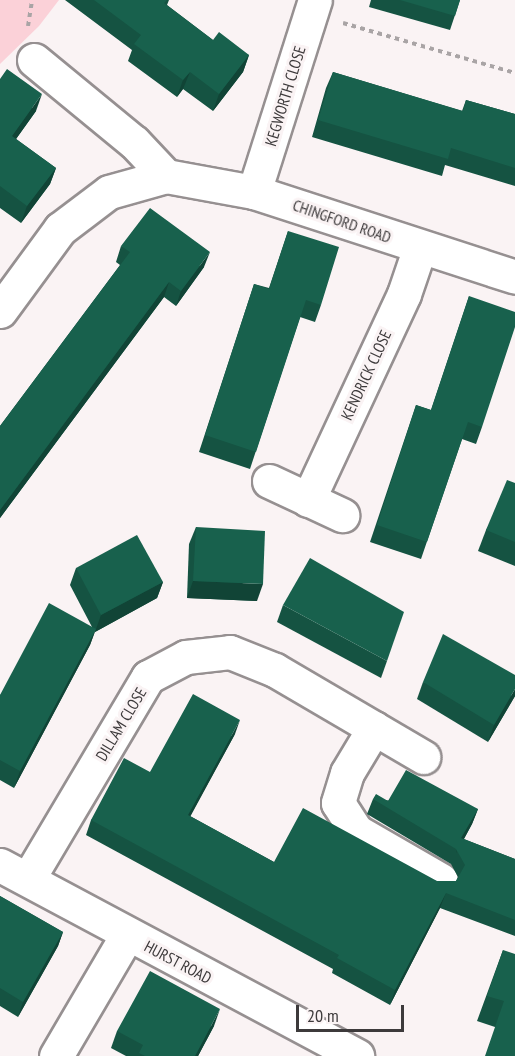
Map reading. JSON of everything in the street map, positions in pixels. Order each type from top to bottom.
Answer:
[{"type":"street","name":"KEGWORTH CLOSE","points":[[254,192],[313,5]]},
{"type":"street","points":[[34,60],[134,142],[166,176]]},
{"type":"street","name":"CHINGFORD ROAD","points":[[0,311],[60,229],[109,192],[166,176],[254,192],[420,248],[515,277]]},
{"type":"street","name":"KENDRICK CLOSE","points":[[308,500],[404,294],[420,248]]},
{"type":"street","points":[[269,481],[342,515]]},
{"type":"street","name":"DILLAM CLOSE","points":[[14,872],[148,677],[186,657],[230,652],[275,670],[423,757]]},
{"type":"street","points":[[374,728],[347,773],[339,803],[356,831],[441,880]]},
{"type":"street","name":"HURST ROAD","points":[[14,872],[357,1056]]},
{"type":"street","points":[[56,1056],[128,935]]},
{"type":"path","points":[[313,5],[515,73]]},
{"type":"shaded area","points":[[0,0],[59,0],[39,26],[0,64]]},
{"type":"building","points":[[94,0],[167,0],[164,3],[213,40],[219,32],[249,55],[219,94],[190,72],[183,80],[134,44],[141,35]]},
{"type":"building","points":[[400,0],[460,0],[455,16]]},
{"type":"building","points":[[7,69],[42,94],[12,136],[56,168],[27,206],[0,186],[0,79]]},
{"type":"building","points":[[333,72],[463,111],[466,100],[515,114],[515,168],[451,148],[448,159],[318,120]]},
{"type":"building","points":[[150,208],[210,252],[181,291],[169,282],[0,510],[0,426],[130,252],[121,246]]},
{"type":"building","points":[[288,231],[339,247],[321,305],[306,300],[256,452],[205,435],[254,284],[269,289]]},
{"type":"building","points":[[469,296],[515,312],[515,327],[482,427],[468,422],[427,542],[377,525],[416,405],[431,410]]},
{"type":"building","points":[[507,480],[515,483],[515,542],[486,530]]},
{"type":"building","points":[[196,527],[265,531],[263,584],[193,581]]},
{"type":"building","points":[[137,535],[163,582],[101,615],[76,568]]},
{"type":"building","points":[[310,558],[404,612],[387,661],[283,605]]},
{"type":"building","points":[[49,603],[96,629],[20,771],[0,760],[0,695]]},
{"type":"building","points":[[443,634],[515,675],[515,689],[494,725],[423,682]]},
{"type":"building","points":[[193,694],[240,720],[188,815],[274,862],[303,808],[437,881],[456,881],[465,865],[456,849],[373,799],[376,794],[388,801],[406,770],[478,809],[461,838],[515,859],[515,920],[446,893],[395,990],[337,958],[339,955],[91,820],[124,758],[150,772]]},
{"type":"building","points":[[0,896],[63,932],[23,1002],[0,988]]},
{"type":"building","points":[[503,950],[515,954],[515,1056],[485,1056],[504,1001],[487,996]]},
{"type":"building","points":[[150,971],[220,1009],[195,1056],[145,1056],[139,1053],[143,1045],[117,1031]]}]
